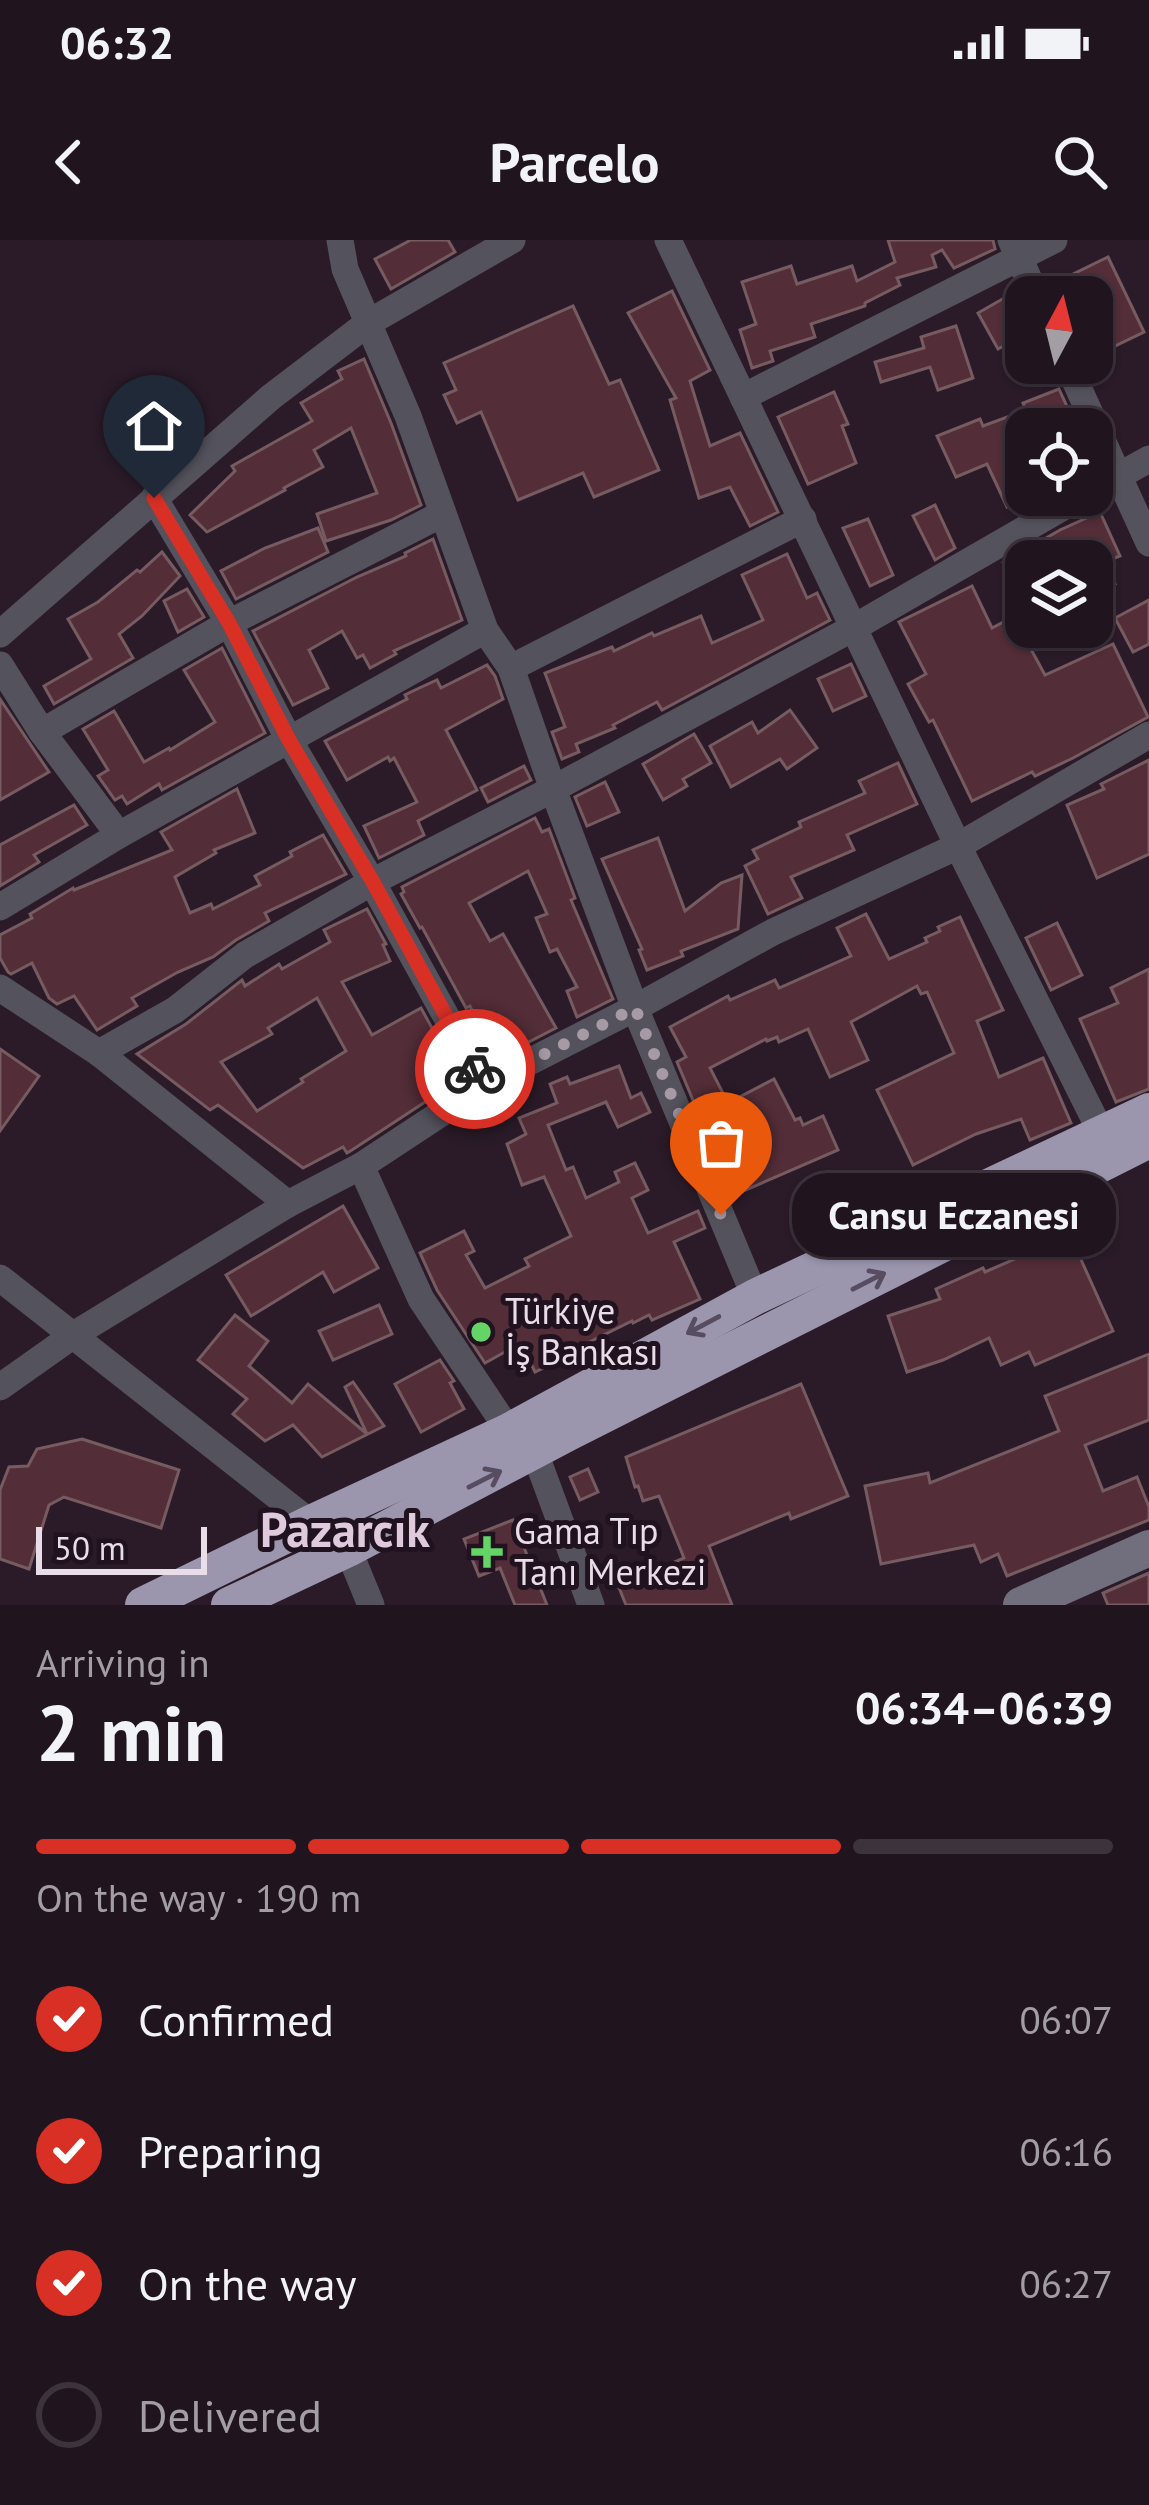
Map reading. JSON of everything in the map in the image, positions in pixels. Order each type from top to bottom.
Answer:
[{"type":"highway","points":[[229,1605],[348,1550],[755,1298],[1149,1111]]},
{"type":"highway","points":[[143,1605],[310,1523],[611,1411],[1149,1140]]},
{"type":"street","points":[[340,240],[345,269],[409,416],[485,630],[512,668],[635,1008],[755,1298]]},
{"type":"street","points":[[0,634],[271,397],[368,323],[512,240]]},
{"type":"street","points":[[668,240],[958,846],[1102,1134]]},
{"type":"street","points":[[743,397],[1015,249],[1054,240]]},
{"type":"street","points":[[1076,384],[1149,543]]},
{"type":"street","points":[[1113,479],[1149,459]]},
{"type":"street","points":[[154,498],[229,623],[289,740],[484,1085]]},
{"type":"street","points":[[42,732],[229,623],[442,514]]},
{"type":"street","points":[[99,1053],[175,1010],[245,955],[373,882],[855,627],[1048,516]]},
{"type":"street","points":[[512,668],[802,519]]},
{"type":"street","points":[[0,907],[118,835],[485,630]]},
{"type":"street","points":[[0,665],[42,732],[118,835]]},
{"type":"street","points":[[0,1388],[75,1334],[288,1204],[361,1166],[484,1085],[773,932],[958,846],[1149,735]]},
{"type":"street","points":[[0,988],[99,1053],[288,1204]]},
{"type":"street","points":[[361,1166],[421,1299],[522,1442],[591,1605]]},
{"type":"street","points":[[0,1277],[310,1523]]},
{"type":"street","points":[[1021,1605],[1149,1548]]},
{"type":"street","points":[[348,1550],[371,1605]]},
{"type":"building","points":[[411,240],[448,240],[455,252],[391,289],[375,259]]},
{"type":"building","points":[[888,240],[993,240],[995,249],[954,268],[942,250],[932,255],[936,267],[897,278],[900,285],[865,306],[811,324],[815,337],[770,351],[773,361],[752,368],[740,330],[756,324],[742,282],[791,266],[797,284],[852,266],[857,281],[895,262]]},
{"type":"building","points":[[1108,257],[1144,332],[1113,347],[1113,276],[1069,276]]},
{"type":"building","points":[[672,291],[710,370],[690,381],[710,446],[740,433],[778,512],[750,526],[730,487],[699,498],[670,400],[676,398],[628,313]]},
{"type":"building","points":[[1005,298],[1005,345],[998,349],[978,313]]},
{"type":"building","points":[[573,306],[609,384],[620,380],[659,470],[594,497],[583,473],[518,500],[481,412],[457,423],[444,395],[456,390],[444,363]]},
{"type":"building","points":[[956,326],[973,378],[938,390],[930,367],[881,382],[875,362],[924,348],[921,337]]},
{"type":"building","points":[[364,359],[421,505],[326,541],[317,514],[377,493],[351,428],[314,450],[323,467],[285,490],[207,532],[190,515],[235,471],[232,466],[312,421],[301,403],[342,379],[338,371]]},
{"type":"building","points":[[1059,389],[1068,408],[1025,408],[1023,403]]},
{"type":"building","points":[[834,392],[848,424],[842,426],[856,463],[808,484],[778,417]]},
{"type":"building","points":[[1005,418],[1005,503],[987,464],[956,477],[937,436],[980,419],[983,426]]},
{"type":"building","points":[[935,505],[955,548],[935,560],[913,516]]},
{"type":"building","points":[[1102,516],[1113,540],[1043,540]]},
{"type":"building","points":[[868,519],[893,575],[870,586],[843,528]]},
{"type":"building","points":[[318,528],[328,552],[236,599],[221,571]]},
{"type":"building","points":[[433,539],[462,620],[394,651],[396,654],[370,668],[363,655],[357,658],[342,631],[309,650],[328,688],[293,705],[253,631]]},
{"type":"building","points":[[162,552],[180,576],[119,634],[133,658],[54,704],[44,686],[91,659],[68,619]]},
{"type":"building","points":[[787,554],[807,598],[817,593],[830,620],[662,710],[657,702],[613,725],[615,728],[576,744],[579,752],[562,759],[552,732],[565,727],[545,673],[701,616],[712,643],[763,620],[742,575]]},
{"type":"building","points":[[972,586],[992,628],[1005,621],[1005,648],[1030,648],[1045,675],[1113,648],[1113,644],[1148,717],[1073,758],[972,801],[933,720],[929,722],[908,684],[926,674],[899,622]]},
{"type":"building","points":[[187,589],[204,617],[178,632],[164,601]]},
{"type":"building","points":[[1149,600],[1149,644],[1133,652],[1115,618]]},
{"type":"building","points":[[222,648],[265,733],[162,790],[159,784],[127,804],[122,796],[115,800],[98,776],[108,770],[83,729],[114,711],[144,762],[170,750],[215,722],[184,670]]},
{"type":"building","points":[[851,664],[866,696],[833,711],[818,679]]},
{"type":"building","points":[[487,665],[503,699],[446,730],[477,790],[418,821],[424,835],[379,858],[364,826],[417,802],[394,758],[347,780],[325,741],[407,699],[405,695],[415,690],[437,680],[441,688]]},
{"type":"building","points":[[0,699],[49,772],[0,800]]},
{"type":"building","points":[[790,710],[817,748],[787,769],[780,759],[731,787],[710,746],[752,722],[758,733]]},
{"type":"building","points":[[694,734],[711,763],[683,779],[687,786],[663,800],[643,764]]},
{"type":"building","points":[[1149,760],[1149,854],[1097,878],[1067,805],[1104,789],[1101,784]]},
{"type":"building","points":[[898,763],[917,804],[847,835],[854,850],[791,877],[802,898],[768,914],[745,866],[758,859],[753,850],[801,827],[799,822],[865,793],[859,781]]},
{"type":"building","points":[[524,766],[531,780],[488,802],[481,788]]},
{"type":"building","points":[[605,782],[619,812],[587,826],[575,797]]},
{"type":"building","points":[[237,789],[255,833],[214,850],[216,853],[175,877],[190,913],[211,904],[213,909],[260,885],[255,876],[323,835],[346,874],[265,913],[269,921],[213,957],[132,998],[137,1006],[97,1030],[74,996],[57,1004],[49,998],[32,963],[8,972],[0,958],[0,935],[73,888],[172,850],[161,832]]},
{"type":"building","points":[[74,805],[87,825],[34,855],[39,862],[0,886],[0,845]]},
{"type":"building","points":[[535,818],[542,832],[549,829],[575,898],[571,900],[613,999],[577,1017],[567,991],[577,987],[557,949],[550,952],[536,918],[547,914],[528,871],[469,903],[490,941],[503,934],[556,1028],[494,1060],[470,1006],[466,1008],[401,894],[402,887]]},
{"type":"building","points":[[658,838],[685,911],[721,883],[742,875],[738,929],[647,970],[602,859]]},
{"type":"building","points":[[367,909],[390,961],[342,982],[372,1035],[421,1008],[460,1079],[347,1153],[343,1147],[303,1168],[218,1105],[210,1110],[137,1054],[186,1024],[242,980],[245,986],[279,964],[282,969],[330,942],[324,930]],"holes":[[[317,998],[346,1051],[257,1111],[221,1062],[272,1034],[268,1028]]]},
{"type":"building","points":[[866,914],[889,959],[927,942],[925,938],[940,931],[938,927],[960,917],[1003,1010],[977,1021],[999,1077],[1043,1058],[1071,1123],[1030,1140],[1021,1119],[976,1134],[913,1165],[877,1090],[954,1053],[927,992],[921,994],[917,986],[851,1022],[868,1060],[830,1077],[808,1029],[779,1042],[777,1037],[766,1039],[710,1068],[728,1103],[774,1079],[795,1120],[800,1118],[803,1125],[823,1116],[838,1150],[732,1196],[725,1169],[677,1062],[686,1057],[670,1027],[728,996],[730,1000],[775,980],[779,988],[851,956],[837,928]]},
{"type":"building","points":[[1057,923],[1082,975],[1051,990],[1026,938]]},
{"type":"building","points":[[1149,969],[1149,1089],[1116,1102],[1080,1019],[1118,1003],[1111,988]]},
{"type":"building","points":[[0,1049],[39,1076],[0,1131]]},
{"type":"building","points":[[619,1066],[631,1098],[641,1093],[650,1112],[618,1127],[606,1102],[548,1125],[566,1170],[573,1167],[586,1198],[619,1182],[615,1172],[635,1163],[648,1190],[632,1198],[648,1233],[698,1211],[705,1228],[674,1242],[700,1299],[652,1320],[649,1315],[632,1321],[535,1372],[521,1343],[485,1363],[437,1290],[420,1253],[464,1231],[474,1251],[466,1255],[485,1288],[529,1266],[525,1259],[571,1236],[544,1177],[522,1185],[507,1144],[526,1134],[519,1118],[557,1103],[550,1084],[567,1077],[570,1084]]},
{"type":"building","points":[[343,1206],[378,1268],[334,1292],[323,1272],[251,1316],[226,1275]]},
{"type":"building","points":[[1070,1235],[1113,1331],[1035,1365],[1029,1352],[1001,1365],[989,1338],[907,1372],[888,1316],[940,1299],[936,1289]]},
{"type":"building","points":[[379,1305],[392,1334],[333,1360],[319,1331]]},
{"type":"building","points":[[235,1315],[268,1341],[249,1366],[292,1403],[308,1384],[367,1434],[345,1387],[353,1382],[384,1426],[322,1457],[293,1425],[265,1441],[233,1414],[247,1399],[198,1360]]},
{"type":"building","points":[[1149,1354],[1149,1420],[1085,1445],[1103,1491],[1137,1477],[1149,1520],[1007,1576],[998,1554],[981,1562],[974,1545],[881,1564],[865,1486],[928,1473],[930,1483],[1059,1431],[1045,1396]]},
{"type":"building","points":[[440,1360],[464,1409],[421,1432],[395,1384]]},
{"type":"building","points":[[801,1384],[848,1496],[791,1519],[789,1513],[709,1546],[732,1605],[626,1605],[618,1585],[665,1573],[663,1567],[684,1558],[659,1496],[643,1501],[626,1457]]},
{"type":"building","points":[[82,1439],[179,1470],[161,1528],[64,1497],[49,1505],[29,1569],[0,1559],[0,1490],[9,1467],[28,1466],[37,1449]]},
{"type":"building","points":[[588,1469],[598,1492],[580,1500],[570,1477]]},
{"type":"building","points":[[513,1520],[547,1605],[515,1605],[500,1568],[479,1576],[464,1539]]},
{"type":"building","points":[[1149,1573],[1149,1605],[1108,1605],[1103,1593]]},
{"type":"way so far","points":[[475,1069],[484,1085],[635,1008],[721,1215]]},
{"type":"place","name":"Cansu Eczanesi","points":[[721,1215]]},
{"type":"place","name":"Türkiye İş Bankası","points":[[481,1332]]},
{"type":"place","name":"Gama Tıp Tanı Merkezi","points":[[487,1552]]},
{"type":"district","name":"Pazarcık","points":[[345,1530]]},
{"type":"route","points":[[154,498],[229,623],[289,740],[475,1069]]}]
